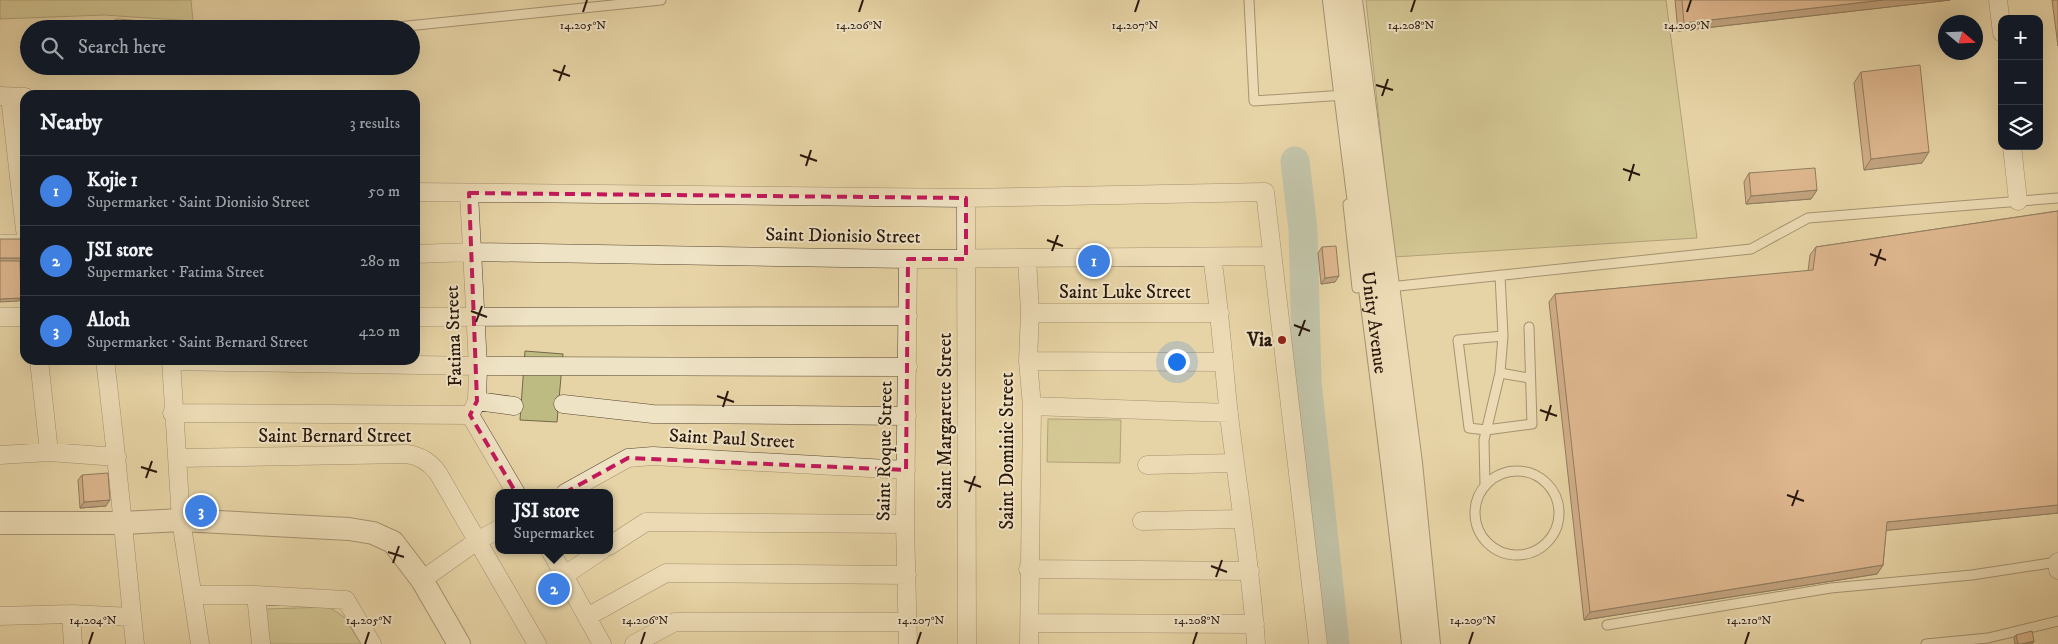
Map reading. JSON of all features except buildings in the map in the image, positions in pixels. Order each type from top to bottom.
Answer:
[{"type":"street","name":"Unity Avenue","points":[[1334,0],[1345,95],[1350,180],[1393,463],[1413,644]]},
{"type":"street","name":"Unity Avenue","points":[[1351,0],[1411,463],[1429,644]]},
{"type":"street","points":[[1998,0],[2000,15]]},
{"type":"street","points":[[12,97],[20,179]]},
{"type":"street","points":[[2012,150],[2018,201]]},
{"type":"street","points":[[420,192],[966,198],[1265,192],[1318,644]]},
{"type":"street","name":"Fatima Street","points":[[469,193],[478,366],[473,408]]},
{"type":"street","name":"Saint Margarette Street","points":[[966,198],[967,644]]},
{"type":"street","points":[[0,244],[20,243]]},
{"type":"street","name":"Saint Dionisio Street","points":[[420,254],[471,252],[908,259],[1271,256]]},
{"type":"street","points":[[1212,257],[1220,313],[1241,519],[1250,571],[1256,644]]},
{"type":"street","name":"Saint Dominic Street","points":[[1027,258],[1030,313],[1028,361],[1032,406],[1028,568],[1030,623],[1028,644]]},
{"type":"street","name":"Saint Roque Street","points":[[908,259],[905,524],[908,644]]},
{"type":"street","name":"Saint Luke Street","points":[[1030,313],[1220,313]]},
{"type":"street","points":[[420,317],[908,316]]},
{"type":"street","points":[[0,317],[20,317]]},
{"type":"street","points":[[1028,361],[1224,362]]},
{"type":"street","points":[[40,365],[49,452]]},
{"type":"street","points":[[106,365],[117,457],[135,644]]},
{"type":"street","points":[[171,365],[172,413],[178,458],[181,520],[200,644]]},
{"type":"street","points":[[417,365],[908,367]]},
{"type":"street","points":[[562,404],[653,414],[907,416]]},
{"type":"street","points":[[172,413],[514,406]]},
{"type":"street","points":[[1032,406],[1229,413]]},
{"type":"street","points":[[473,408],[514,489]]},
{"type":"street","points":[[0,455],[49,452],[117,457]]},
{"type":"street","name":"Saint Bernard Street","points":[[178,458],[414,455],[432,465],[537,644]]},
{"type":"street","name":"Saint Paul Street","points":[[572,489],[628,458],[653,456],[906,470]]},
{"type":"street","points":[[1148,466],[1235,463]]},
{"type":"street","points":[[1142,521],[1241,519]]},
{"type":"street","points":[[0,523],[122,523],[181,520],[349,529],[373,533],[393,542],[422,580],[459,644]]},
{"type":"street","points":[[613,543],[646,522],[905,524]]},
{"type":"street","points":[[422,580],[477,541],[495,531]]},
{"type":"street","points":[[552,554],[602,644]]},
{"type":"street","points":[[565,575],[596,554]]},
{"type":"street","points":[[1028,568],[1250,571]]},
{"type":"street","points":[[587,617],[666,573],[907,575]]},
{"type":"street","points":[[194,595],[256,595],[346,600],[372,644]]},
{"type":"street","points":[[256,595],[261,644]]},
{"type":"street","points":[[0,616],[72,614],[132,617]]},
{"type":"street","points":[[72,614],[73,644]]},
{"type":"street","points":[[634,644],[675,622],[908,622]]},
{"type":"street","points":[[1030,623],[1255,624]]},
{"type":"lane","points":[[420,25],[661,0]]},
{"type":"lane","points":[[1249,0],[1254,101],[1345,95]]},
{"type":"lane","points":[[1347,196],[1357,288]]},
{"type":"lane","points":[[1388,288],[1751,249],[1808,218],[2058,198]]},
{"type":"lane","points":[[1485,485],[1499,475],[1516,471],[1532,474],[1547,483],[1556,497],[1560,514],[1556,530],[1547,544],[1532,554],[1515,557],[1490,547],[1477,528],[1475,506],[1485,485],[1484,440],[1500,373],[1503,336],[1500,275]]},
{"type":"lane","points":[[1503,336],[1458,340],[1470,428],[1486,430],[1532,424],[1528,327]]},
{"type":"lane","points":[[1500,373],[1529,378]]},
{"type":"lane","points":[[1607,625],[1831,588],[1972,575],[2058,564]]},
{"type":"lane","points":[[1926,644],[1988,638],[2058,621]]},
{"type":"lane","points":[[1988,638],[1996,644]]},
{"type":"highlighted area","points":[[469,193],[966,198],[966,259],[908,259],[906,470],[628,458],[528,513],[470,415],[477,401]]},
{"type":"shaded area","points":[[0,0],[191,0],[193,20],[104,15],[0,19]]},
{"type":"shaded area","points":[[1366,0],[1666,0],[1697,238],[1394,257]]},
{"type":"shaded area","points":[[525,351],[563,354],[557,422],[520,420]]},
{"type":"shaded area","points":[[1048,419],[1121,420],[1120,463],[1047,462]]},
{"type":"shaded area","points":[[329,607],[344,617],[361,644],[269,644],[266,609]]},
{"type":"waterway","points":[[1295,161],[1303,230],[1307,382],[1335,644]]},
{"type":"place","name":"Kojie 1","points":[[1094,261]]},
{"type":"place","name":"Via","points":[[1282,340]]},
{"type":"place","name":"Aloth","points":[[201,511]]},
{"type":"place","name":"JSI store","points":[[554,589]]}]
